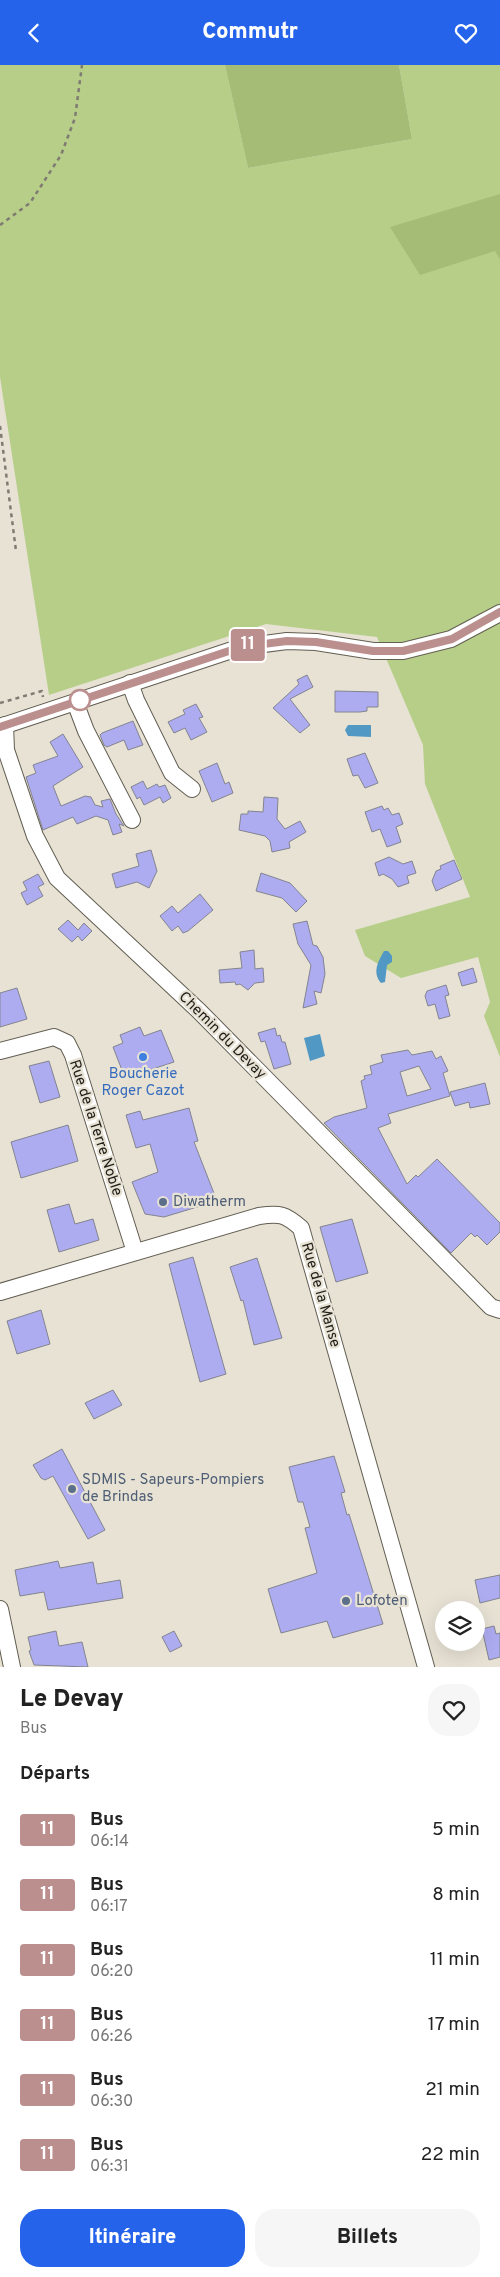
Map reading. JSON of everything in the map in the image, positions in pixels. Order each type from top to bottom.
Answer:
[{"type":"street","points":[[2,726],[220,652],[259,643],[287,641],[316,642],[373,651],[403,651],[452,639],[500,613]]},
{"type":"street","points":[[130,683],[136,700],[172,773],[192,789]]},
{"type":"street","points":[[75,701],[86,731],[132,820]]},
{"type":"street","name":"Chemin du Devay","points":[[2,726],[6,750],[34,836],[57,878],[198,1011],[491,1307],[500,1310]]},
{"type":"street","name":"Rue de la Terre Noble","points":[[0,1051],[54,1037],[66,1043],[73,1055],[135,1252]]},
{"type":"street","name":"Rue de la Manse","points":[[0,1292],[259,1216],[277,1213],[290,1218],[301,1228],[426,1667]]},
{"type":"street","points":[[0,1609],[12,1667]]},
{"type":"path","points":[[0,225],[30,203],[62,155],[75,118],[82,65]]},
{"type":"path","points":[[0,426],[16,551]]},
{"type":"path","points":[[0,703],[35,692]]},
{"type":"green space","points":[[0,65],[225,65],[248,168],[412,139],[399,65],[500,65],[500,1057],[484,1016],[490,1002],[478,957],[401,978],[365,956],[355,930],[470,897],[425,784],[423,745],[377,637],[266,624],[49,695],[0,377]]},
{"type":"green space","points":[[225,65],[399,65],[412,139],[248,168]]},
{"type":"green space","points":[[500,194],[500,259],[495,251],[420,275],[390,227]]},
{"type":"water","points":[[348,725],[371,725],[371,737],[348,736],[345,730]]},
{"type":"water","points":[[384,951],[388,951],[392,956],[392,962],[387,965],[385,982],[381,983],[376,971]]},
{"type":"water","points":[[320,1034],[325,1056],[310,1061],[304,1038]]},
{"type":"building","points":[[307,675],[313,687],[290,699],[310,725],[300,733],[273,708],[299,684],[297,680]]},
{"type":"building","points":[[335,691],[378,692],[378,707],[367,707],[367,711],[360,712],[335,712]]},
{"type":"building","points":[[196,704],[203,717],[199,718],[207,732],[191,740],[185,728],[174,733],[168,722],[185,714],[183,710]]},
{"type":"building","points":[[133,721],[143,745],[128,750],[124,740],[107,747],[104,745],[100,735],[102,733]]},
{"type":"building","points":[[63,734],[83,767],[53,786],[61,806],[85,796],[91,797],[95,805],[103,807],[101,801],[110,799],[116,814],[124,826],[119,824],[122,832],[113,835],[108,820],[96,816],[77,824],[73,817],[43,830],[26,777],[36,773],[33,765],[58,756],[50,742]]},
{"type":"building","points":[[365,753],[378,783],[365,788],[358,775],[353,776],[347,759]]},
{"type":"building","points":[[217,763],[225,784],[229,782],[233,793],[212,802],[199,771]]},
{"type":"building","points":[[143,781],[147,789],[157,784],[159,787],[165,785],[171,798],[163,803],[160,797],[144,805],[140,797],[137,799],[131,787]]},
{"type":"building","points":[[264,797],[278,798],[277,819],[285,829],[300,821],[306,832],[289,842],[290,848],[272,852],[270,841],[265,836],[239,830],[241,814],[248,814],[248,811],[263,812]]},
{"type":"building","points":[[382,806],[384,810],[388,808],[392,815],[399,813],[403,824],[396,827],[401,842],[387,847],[380,829],[372,832],[365,812]]},
{"type":"building","points":[[151,850],[157,871],[149,888],[137,882],[116,888],[112,874],[139,866],[136,854]]},
{"type":"building","points":[[389,857],[403,864],[412,861],[416,873],[407,876],[409,883],[398,887],[392,879],[383,874],[379,876],[375,863]]},
{"type":"building","points":[[454,860],[462,879],[436,891],[432,881],[436,871],[441,869],[440,866]]},
{"type":"building","points":[[261,873],[290,883],[307,901],[296,912],[282,898],[256,891]]},
{"type":"building","points":[[38,874],[44,884],[38,887],[43,896],[27,905],[21,893],[27,890],[23,882]]},
{"type":"building","points":[[200,894],[213,910],[188,931],[183,933],[178,926],[172,931],[160,916],[172,906],[178,913]]},
{"type":"building","points":[[68,920],[78,930],[84,923],[92,931],[82,941],[78,936],[72,942],[58,929]]},
{"type":"building","points":[[307,921],[313,945],[317,946],[323,957],[325,974],[321,993],[314,991],[317,1004],[303,1008],[311,965],[298,944],[293,924]]},
{"type":"building","points":[[254,950],[255,969],[263,968],[264,982],[255,983],[248,990],[240,984],[236,985],[235,982],[220,983],[219,970],[242,968],[240,952]]},
{"type":"building","points":[[473,968],[477,982],[462,986],[458,973]]},
{"type":"building","points":[[446,985],[449,995],[445,996],[450,1016],[439,1019],[435,1004],[428,1006],[425,996],[427,991]]},
{"type":"building","points":[[17,988],[27,1019],[0,1027],[0,993]]},
{"type":"building","points":[[140,1027],[144,1036],[161,1030],[174,1062],[125,1078],[113,1047],[123,1043],[120,1035]]},
{"type":"building","points":[[275,1028],[277,1036],[280,1035],[282,1042],[285,1042],[291,1064],[274,1069],[265,1041],[261,1042],[258,1033]]},
{"type":"building","points":[[408,1050],[412,1055],[432,1051],[436,1059],[441,1056],[448,1071],[443,1073],[450,1096],[388,1114],[391,1123],[378,1128],[407,1184],[416,1175],[418,1177],[437,1159],[500,1223],[500,1232],[487,1245],[477,1235],[475,1237],[471,1233],[451,1253],[324,1123],[334,1117],[367,1108],[361,1081],[365,1079],[364,1076],[372,1074],[370,1066],[383,1062],[381,1055]],"holes":[[[419,1066],[431,1089],[407,1096],[400,1072]]]},
{"type":"building","points":[[49,1061],[60,1097],[40,1103],[29,1066]]},
{"type":"building","points":[[485,1083],[490,1104],[470,1108],[469,1102],[455,1106],[450,1092]]},
{"type":"building","points":[[189,1108],[198,1141],[194,1142],[217,1201],[164,1217],[145,1214],[132,1182],[158,1172],[150,1144],[136,1148],[126,1115],[140,1111],[143,1120]]},
{"type":"building","points":[[68,1125],[78,1161],[21,1178],[11,1142]]},
{"type":"building","points":[[69,1204],[75,1224],[93,1219],[99,1240],[59,1252],[47,1210]]},
{"type":"building","points":[[352,1219],[368,1273],[336,1282],[320,1227]]},
{"type":"building","points":[[193,1257],[226,1374],[200,1382],[169,1264]]},
{"type":"building","points":[[257,1258],[282,1338],[254,1345],[243,1300],[241,1301],[230,1267]]},
{"type":"building","points":[[41,1310],[50,1344],[17,1354],[7,1321]]},
{"type":"building","points":[[113,1390],[122,1405],[94,1419],[85,1403]]},
{"type":"building","name":"SDMIS - Sapeurs-Pompiers de Brindas","points":[[62,1449],[105,1530],[88,1539],[53,1476],[45,1480],[41,1478],[33,1465]]},
{"type":"building","points":[[334,1456],[345,1492],[341,1493],[347,1515],[349,1514],[383,1624],[333,1638],[327,1621],[281,1633],[268,1589],[317,1573],[305,1528],[310,1527],[303,1502],[298,1502],[289,1467]]},
{"type":"building","points":[[58,1561],[60,1568],[93,1562],[97,1584],[120,1580],[123,1598],[48,1610],[44,1592],[20,1596],[15,1570]]},
{"type":"building","points":[[500,1575],[500,1598],[485,1602],[480,1601],[475,1580]]},
{"type":"building","points":[[494,1626],[496,1634],[500,1633],[500,1657],[489,1660],[485,1642],[485,1628]]},
{"type":"building","points":[[56,1631],[59,1646],[82,1642],[88,1667],[34,1665],[29,1651],[31,1650],[28,1637]]},
{"type":"building","points":[[174,1631],[182,1646],[170,1652],[162,1637]]},
{"type":"bus line","name":"11","points":[[0,727],[220,652],[241,647],[259,643],[287,641],[316,642],[373,651],[403,651],[452,639],[500,612]]},
{"type":"place","name":"Boucherie Roger Cazot","points":[[143,1057]]},
{"type":"place","name":"Diwatherm","points":[[163,1202]]},
{"type":"place","name":"SDMIS - Sapeurs-Pompiers de Brindas","points":[[72,1489]]},
{"type":"place","name":"Lofoten","points":[[346,1601]]}]
